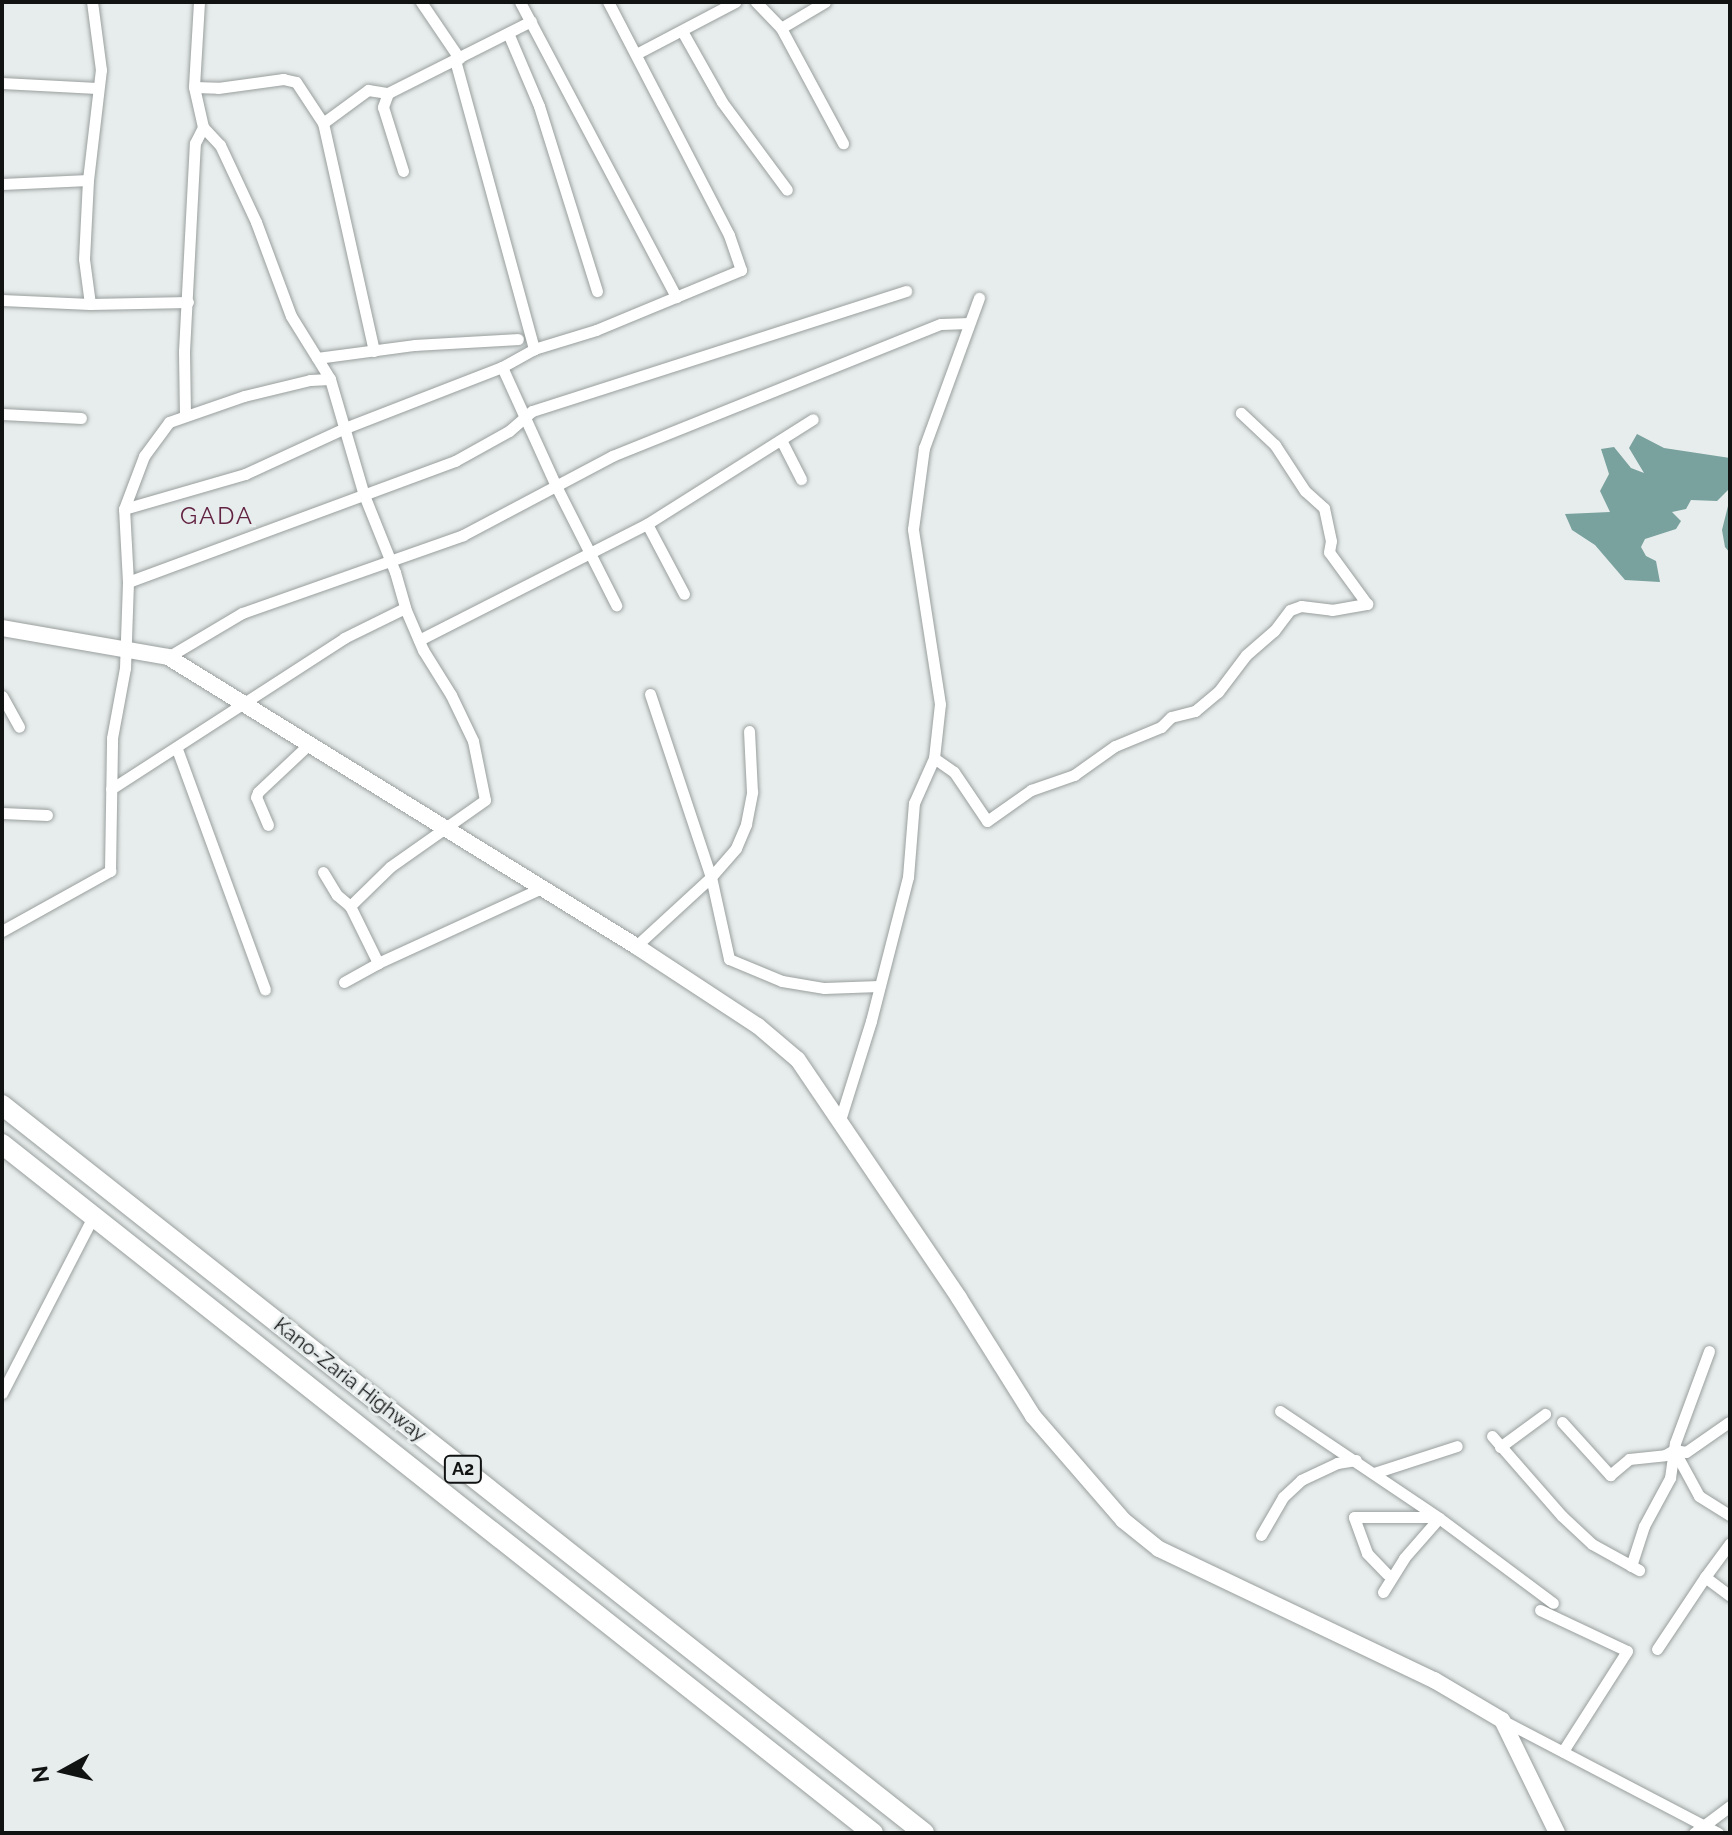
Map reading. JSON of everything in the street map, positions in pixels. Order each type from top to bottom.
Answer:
[{"type":"highway","name":"Kano-Zaria Highway","points":[[2,1105],[924,1833]]},
{"type":"highway","name":"Kano-Zaria Highway","points":[[2,1144],[873,1833]]},
{"type":"street","points":[[90,304],[84,259],[88,180],[101,70],[92,2]]},
{"type":"street","points":[[199,2],[194,87],[203,127],[220,145],[256,222],[291,316],[330,379],[364,495],[405,608],[473,741],[485,800],[390,867],[350,906]]},
{"type":"street","points":[[421,2],[457,59],[534,349]]},
{"type":"street","points":[[520,2],[676,297]]},
{"type":"street","points":[[124,509],[245,474],[345,428],[502,367],[534,349],[596,330],[741,270],[729,235],[638,53],[608,2]]},
{"type":"street","points":[[638,53],[735,2]]},
{"type":"street","points":[[756,2],[781,28],[843,143]]},
{"type":"street","points":[[781,28],[825,2]]},
{"type":"street","points":[[323,123],[368,90],[388,93],[531,21]]},
{"type":"street","points":[[682,31],[722,102],[787,190]]},
{"type":"street","points":[[508,33],[539,106],[597,291]]},
{"type":"street","points":[[194,87],[218,88],[283,79],[296,82],[323,123],[374,351]]},
{"type":"street","points":[[2,83],[97,88]]},
{"type":"street","points":[[388,93],[383,107],[403,171]]},
{"type":"street","points":[[185,416],[195,143],[203,127]]},
{"type":"street","points":[[2,184],[88,180]]},
{"type":"street","points":[[128,582],[455,461],[524,420],[532,411],[906,291]]},
{"type":"street","points":[[840,1120],[908,877],[914,803],[934,758],[940,704],[913,529],[924,448],[979,298]]},
{"type":"street","points":[[2,300],[90,304],[188,302]]},
{"type":"street","points":[[168,657],[242,613],[463,535],[612,456],[941,324],[969,323]]},
{"type":"street","points":[[317,358],[518,339]]},
{"type":"street","points":[[502,367],[524,420],[616,605]]},
{"type":"street","points":[[2,930],[110,871],[112,738],[125,668],[128,582],[124,509],[144,456],[169,422],[244,396],[310,380],[330,379]]},
{"type":"street","points":[[934,758],[954,772],[987,821],[1031,790],[1074,775],[1115,746],[1161,727],[1171,717],[1195,711],[1218,692],[1246,655],[1274,631],[1290,610],[1301,606],[1332,610],[1367,604],[1329,552],[1331,541],[1324,508],[1305,491],[1275,445],[1241,413]]},
{"type":"street","points":[[2,414],[81,418]]},
{"type":"street","points":[[419,640],[647,524],[705,484],[813,419]]},
{"type":"street","points":[[781,440],[801,479]]},
{"type":"street","points":[[647,524],[684,594]]},
{"type":"street","points":[[111,789],[344,638],[405,608]]},
{"type":"street","points":[[2,628],[168,657],[636,946],[758,1026],[798,1060],[959,1298],[1033,1416],[1123,1520],[1159,1549],[1434,1680],[1502,1720],[1718,1833]]},
{"type":"street","points":[[650,694],[711,877],[729,959],[782,981],[824,988],[879,986]]},
{"type":"street","points":[[2,696],[19,727]]},
{"type":"street","points":[[636,946],[711,877],[736,848],[746,824],[752,792],[749,731]]},
{"type":"street","points":[[268,825],[256,797],[258,792],[308,745]]},
{"type":"street","points":[[177,749],[265,989]]},
{"type":"street","points":[[2,813],[47,815]]},
{"type":"street","points":[[323,872],[337,895],[350,906],[378,963]]},
{"type":"street","points":[[344,982],[378,963],[542,888]]},
{"type":"street","points":[[2,1393],[7,1368],[93,1217]]},
{"type":"street","points":[[1492,1436],[1592,1544],[1635,1568],[1644,1526],[1670,1478],[1674,1450],[1709,1351]]},
{"type":"street","points":[[1280,1411],[1439,1518],[1553,1603]]},
{"type":"street","points":[[1500,1447],[1545,1414]]},
{"type":"street","points":[[1562,1422],[1610,1475],[1629,1459],[1665,1455],[1674,1450],[1686,1452],[1729,1422]]},
{"type":"street","points":[[1374,1473],[1457,1446]]},
{"type":"street","points":[[1674,1450],[1699,1496],[1730,1515]]},
{"type":"street","points":[[1261,1535],[1283,1497],[1301,1480],[1337,1463],[1356,1460]]},
{"type":"street","points":[[1387,1574],[1367,1553],[1354,1517],[1424,1515],[1439,1518]]},
{"type":"street","points":[[1383,1592],[1404,1558],[1439,1518]]},
{"type":"street","points":[[1657,1649],[1730,1543]]},
{"type":"street","points":[[1705,1577],[1730,1596]]},
{"type":"street","points":[[1540,1610],[1627,1651],[1563,1751]]},
{"type":"street","points":[[1502,1720],[1557,1833]]},
{"type":"street","points":[[1694,1833],[1730,1806]]},
{"type":"water","points":[[1637,434],[1664,448],[1730,458],[1730,488],[1717,501],[1691,500],[1686,509],[1672,512],[1681,521],[1676,529],[1645,539],[1641,547],[1646,556],[1656,561],[1660,582],[1625,580],[1595,545],[1572,530],[1565,514],[1610,512],[1600,491],[1609,474],[1601,449],[1614,447],[1631,468],[1644,473],[1629,448]]},
{"type":"water","points":[[1730,498],[1730,553],[1725,547],[1722,530]]},
{"type":"district","name":"GADA","points":[[217,516]]}]
